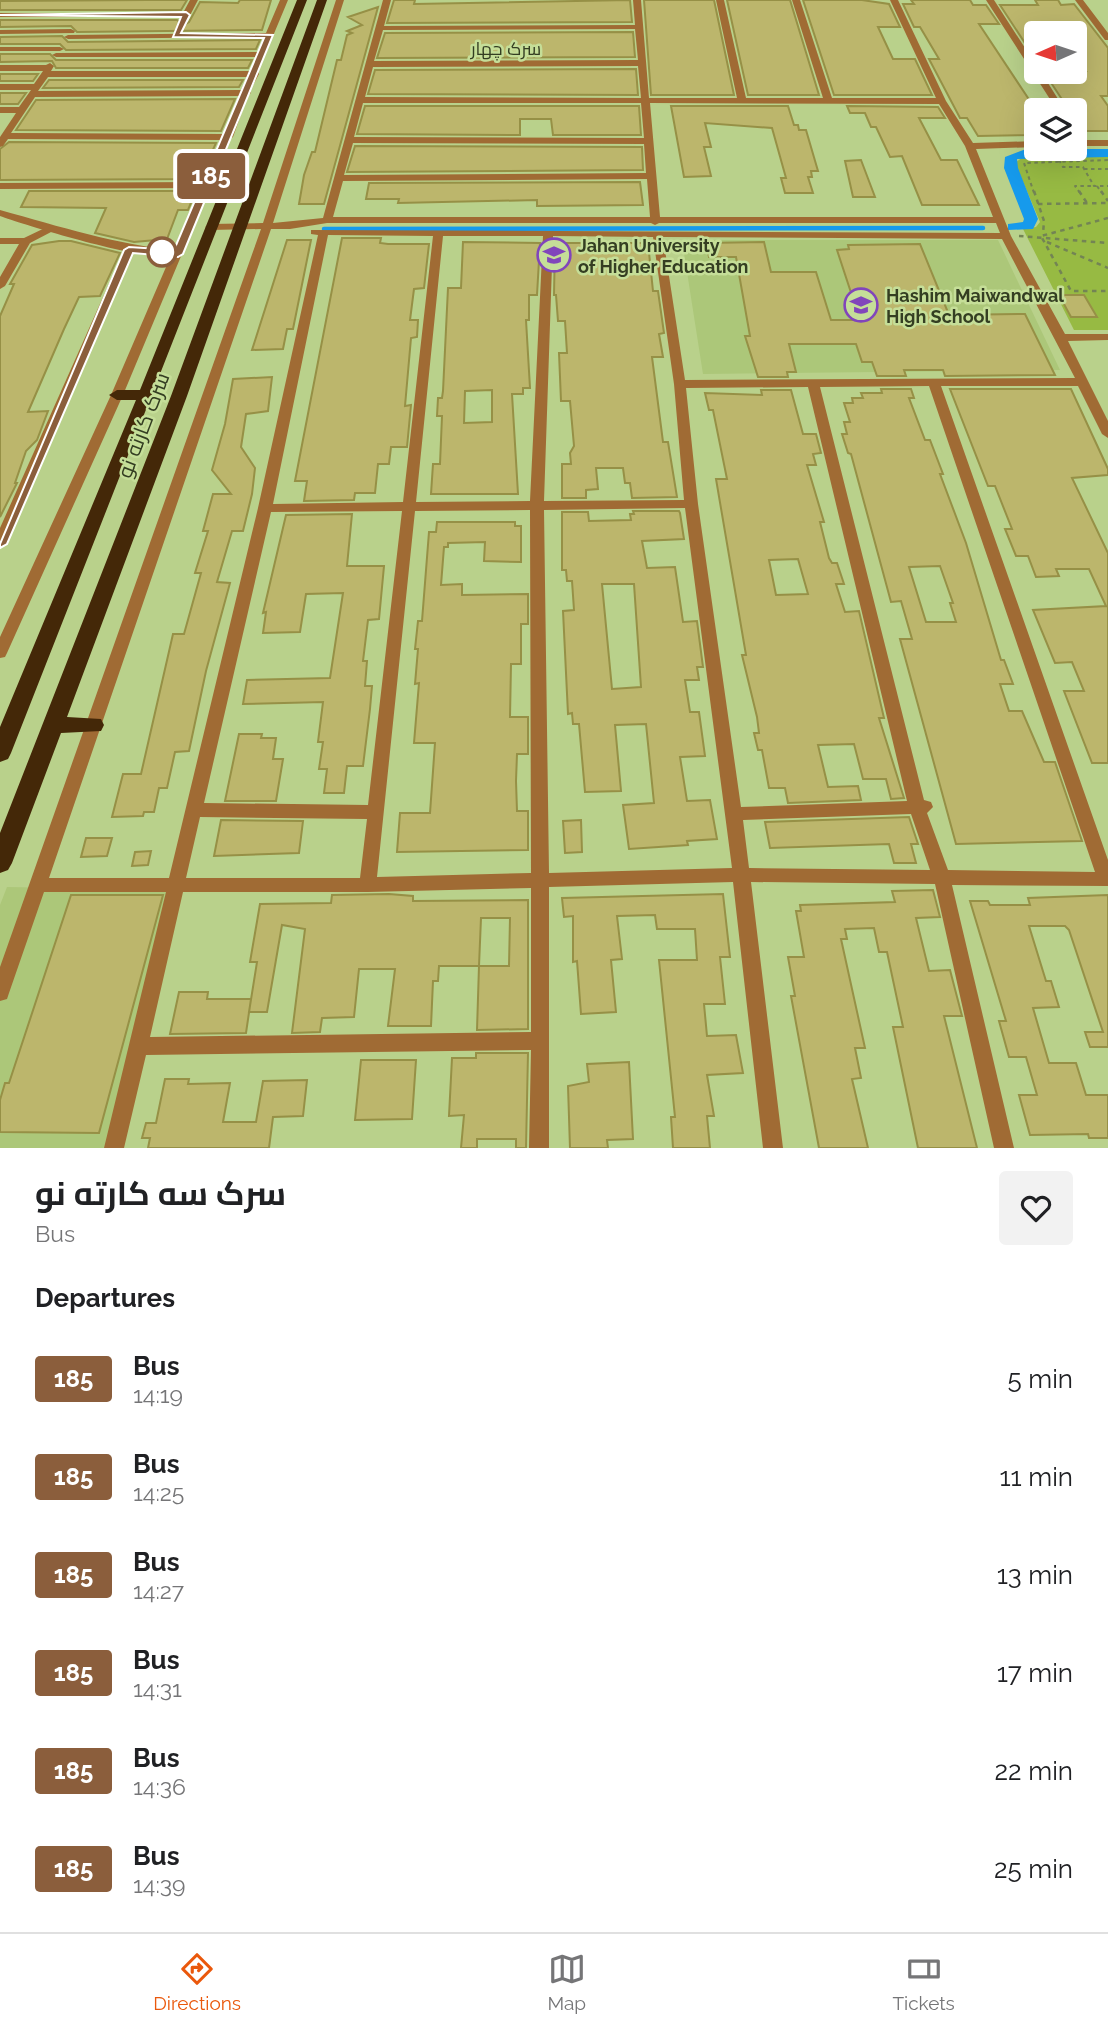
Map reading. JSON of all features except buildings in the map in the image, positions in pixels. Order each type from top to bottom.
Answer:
[{"type":"highway","name":"سرک کارته نو","points":[[0,753],[146,395],[210,227],[302,0]]},
{"type":"highway","name":"سرک کارته نو","points":[[0,863],[179,396],[322,0]]},
{"type":"highway","points":[[117,395],[146,395]]},
{"type":"highway","points":[[53,725],[93,725]]},
{"type":"street","points":[[176,35],[194,0]]},
{"type":"street","points":[[0,653],[7,620],[117,395],[247,93],[284,0]]},
{"type":"street","points":[[0,993],[267,226],[341,0]]},
{"type":"street","points":[[114,1148],[196,810],[265,508],[325,227],[387,0]]},
{"type":"street","points":[[637,0],[657,229],[680,384],[691,504],[734,814],[739,875],[773,1148]]},
{"type":"street","points":[[720,0],[742,102]]},
{"type":"street","points":[[796,0],[829,102]]},
{"type":"street","points":[[894,0],[942,101],[970,146],[998,220],[1108,434]]},
{"type":"street","points":[[990,0],[1052,98]]},
{"type":"street","points":[[1079,0],[1108,38]]},
{"type":"street","points":[[0,15],[186,15]]},
{"type":"street","points":[[379,28],[639,27]]},
{"type":"street","points":[[0,32],[71,31],[4,135]]},
{"type":"street","points":[[68,37],[269,35]]},
{"type":"street","points":[[0,49],[263,54]]},
{"type":"street","name":"سرک چهار","points":[[369,64],[642,63]]},
{"type":"street","points":[[0,68],[255,74]]},
{"type":"street","points":[[0,87],[34,90],[247,93]]},
{"type":"street","points":[[360,100],[942,101]]},
{"type":"street","points":[[0,110],[22,110]]},
{"type":"street","points":[[4,135],[228,137]]},
{"type":"street","points":[[349,140],[649,141]]},
{"type":"street","points":[[1087,143],[1108,143]]},
{"type":"street","points":[[970,146],[1024,144]]},
{"type":"street","points":[[338,178],[652,176]]},
{"type":"street","points":[[0,186],[207,185]]},
{"type":"street","points":[[0,214],[129,250],[178,254]]},
{"type":"street","points":[[325,227],[438,235],[548,235],[657,229],[998,220]]},
{"type":"street","points":[[210,227],[657,229],[1006,236]]},
{"type":"street","points":[[0,241],[26,240],[49,229]]},
{"type":"street","points":[[368,885],[438,235]]},
{"type":"street","points":[[539,1148],[541,1041],[537,880],[537,505],[548,235]]},
{"type":"street","points":[[0,286],[26,240]]},
{"type":"street","points":[[0,544],[129,250]]},
{"type":"street","points":[[1061,338],[1108,337]]},
{"type":"street","points":[[680,384],[1083,382]]},
{"type":"street","points":[[38,885],[368,885],[739,875],[1107,879],[934,383]]},
{"type":"street","points":[[813,384],[921,807],[942,878],[1004,1148]]},
{"type":"street","points":[[265,508],[691,504]]},
{"type":"street","points":[[734,814],[921,807]]},
{"type":"street","points":[[196,810],[377,812]]},
{"type":"street","points":[[139,1046],[541,1041]]},
{"type":"path","points":[[1087,160],[1108,160]]},
{"type":"path","points":[[1047,161],[1024,163],[1044,221],[1042,235],[1071,291],[1108,291]]},
{"type":"path","points":[[1060,161],[1063,167],[1108,169]]},
{"type":"path","points":[[1084,169],[1108,202]]},
{"type":"path","points":[[1087,203],[1075,186],[1108,186]]},
{"type":"path","points":[[1038,204],[1108,202]]},
{"type":"path","points":[[1042,235],[1108,218]]},
{"type":"path","points":[[1006,236],[1042,235],[1108,243]]},
{"type":"path","points":[[1045,241],[1108,268]]},
{"type":"shaded area","points":[[1024,156],[1024,161],[1087,161],[1087,156],[1108,156],[1108,330],[1074,330],[1023,229],[1036,227],[1040,222],[1015,163]]},
{"type":"shaded area","name":"Hashim Maiwandwal High School","points":[[682,240],[998,240],[1060,370],[703,374]]},
{"type":"shaded area","points":[[7,887],[173,890],[109,1148],[0,1148],[0,905]]},
{"type":"waterway","points":[[1013,227],[1028,226],[1031,219],[1011,168],[1011,157],[1026,153],[1108,153]]},
{"type":"waterway","points":[[324,229],[983,228]]},
{"type":"bus line","name":"185","points":[[0,15],[186,15],[176,35],[269,35],[178,254],[129,250],[0,544]]},
{"type":"place","name":"Jahan University of Higher Education","points":[[554,255]]},
{"type":"place","name":"Hashim Maiwandwal High School","points":[[861,305]]}]
